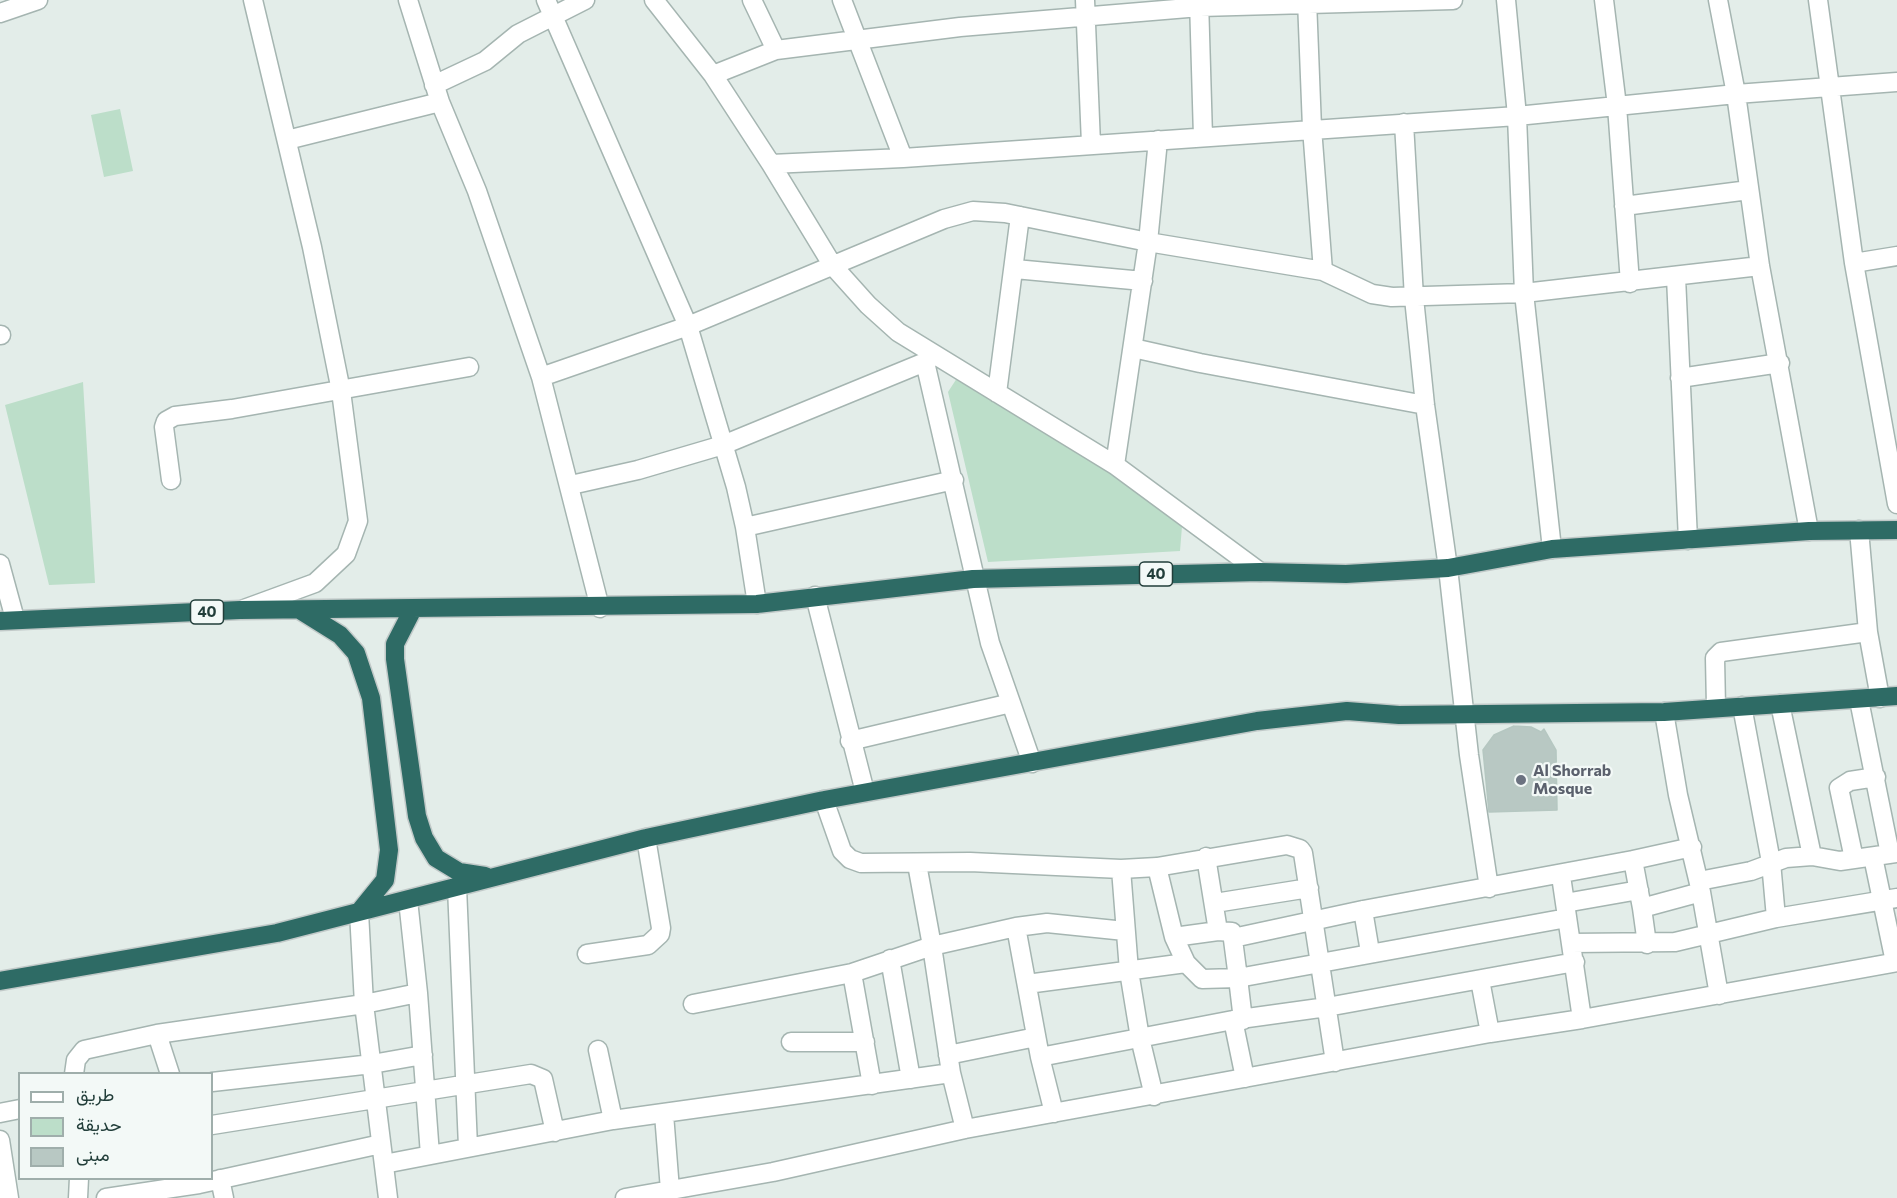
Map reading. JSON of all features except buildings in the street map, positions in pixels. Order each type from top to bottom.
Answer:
[{"type":"highway","name":"40","points":[[8,620],[240,610],[526,606],[600,608],[757,604],[973,579],[1260,572],[1346,574],[1448,568],[1552,549],[1809,531],[1897,530]]},
{"type":"highway","points":[[413,609],[395,644],[395,659],[417,816],[424,838],[436,858],[459,872],[498,877]]},
{"type":"highway","points":[[300,610],[340,635],[357,653],[371,698],[389,850],[385,880],[359,912]]},
{"type":"highway","points":[[0,981],[277,933],[646,838],[865,792],[1181,734],[1347,711],[1399,715],[1664,712],[1888,697]]},
{"type":"street","points":[[1,10],[38,0]]},
{"type":"street","points":[[240,610],[315,583],[346,554],[358,521],[341,391],[287,140],[253,0]]},
{"type":"street","points":[[408,0],[437,93],[477,191],[541,377],[571,485],[600,608]]},
{"type":"street","points":[[287,140],[437,93],[485,61],[550,8],[585,0]]},
{"type":"street","points":[[654,0],[713,75],[833,266],[868,305],[930,358],[997,393],[1114,465],[1260,572]]},
{"type":"street","points":[[752,0],[776,50]]},
{"type":"street","points":[[842,0],[903,158]]},
{"type":"street","points":[[713,75],[776,50],[1085,9],[1199,4],[1454,0]]},
{"type":"street","points":[[1506,0],[1517,116],[1524,293],[1552,549]]},
{"type":"street","points":[[1604,0],[1617,106],[1630,283]]},
{"type":"street","points":[[1718,0],[1736,94],[1760,266],[1780,363],[1809,531]]},
{"type":"street","points":[[1818,0],[1854,263],[1897,504]]},
{"type":"street","points":[[1307,2],[1312,128],[1323,271]]},
{"type":"street","points":[[1199,4],[1203,136]]},
{"type":"street","points":[[550,8],[688,326],[745,527],[757,604]]},
{"type":"street","points":[[1085,9],[1091,144]]},
{"type":"street","points":[[771,164],[903,158],[1312,128],[1517,116],[1736,94],[1897,82]]},
{"type":"street","points":[[1404,123],[1414,298],[1425,405],[1448,568],[1469,755],[1489,888]]},
{"type":"street","points":[[1114,465],[1143,280],[1158,140]]},
{"type":"street","points":[[1624,206],[1749,190]]},
{"type":"street","points":[[541,377],[688,326],[966,212],[1020,216],[1148,242],[1323,271],[1372,294],[1414,298],[1524,293],[1630,283],[1760,266]]},
{"type":"street","points":[[997,393],[1015,269],[1020,216]]},
{"type":"street","points":[[1854,263],[1897,256]]},
{"type":"street","points":[[1015,269],[1143,280]]},
{"type":"street","points":[[1677,277],[1688,540]]},
{"type":"street","points":[[1133,348],[1425,405]]},
{"type":"street","points":[[571,485],[638,470],[723,445],[930,358]]},
{"type":"street","points":[[930,358],[973,579],[990,643],[1032,762]]},
{"type":"street","points":[[1680,378],[1780,363]]},
{"type":"street","points":[[171,480],[164,427],[166,421],[175,416],[341,391],[469,367]]},
{"type":"street","points":[[745,527],[954,480]]},
{"type":"street","points":[[1859,530],[1868,632],[1888,697]]},
{"type":"street","points":[[0,564],[8,620]]},
{"type":"street","points":[[815,597],[850,741],[865,792]]},
{"type":"street","points":[[1716,707],[1715,658],[1720,652],[1868,632]]},
{"type":"street","points":[[626,1198],[773,1172],[965,1129],[1896,962],[1887,854],[1876,777],[1859,700]]},
{"type":"street","points":[[850,741],[1011,703]]},
{"type":"street","points":[[1780,704],[1812,856]]},
{"type":"street","points":[[1742,706],[1771,862],[1776,918]]},
{"type":"street","points":[[1664,712],[1678,795],[1692,847],[1719,995]]},
{"type":"street","points":[[1854,859],[1839,788],[1850,781],[1876,777]]},
{"type":"street","points":[[824,800],[838,843],[850,859],[861,862],[917,864],[970,862],[1121,869],[1157,867],[1206,857],[1294,846],[1303,854],[1335,1062]]},
{"type":"street","points":[[587,954],[648,945],[660,934],[660,918],[646,838]]},
{"type":"street","points":[[1174,937],[1226,934],[1313,922],[1363,910],[1561,876],[1692,847]]},
{"type":"street","points":[[1157,867],[1174,937],[1186,963],[1202,979],[1238,978],[1320,965],[1566,910],[1700,887],[1751,872],[1771,862],[1786,858],[1812,856],[1833,861],[1887,854]]},
{"type":"street","points":[[1206,857],[1215,903],[1238,978],[1238,1020],[1245,1078]]},
{"type":"street","points":[[1633,860],[1647,944]]},
{"type":"street","points":[[917,864],[951,1073],[965,1129]]},
{"type":"street","points":[[1121,869],[1129,971],[1140,1038],[1154,1096]]},
{"type":"street","points":[[1561,876],[1582,1019]]},
{"type":"street","points":[[458,886],[468,1147]]},
{"type":"street","points":[[1215,903],[1309,888]]},
{"type":"street","points":[[408,900],[418,993],[430,1155]]},
{"type":"street","points":[[1572,943],[1675,942],[1776,918],[1890,900]]},
{"type":"street","points":[[1363,910],[1371,952]]},
{"type":"street","points":[[359,912],[364,1004],[388,1198]]},
{"type":"street","points":[[693,1004],[852,973],[932,946],[1016,927],[1061,924],[1125,931]]},
{"type":"street","points":[[1016,927],[1040,1057],[1054,1113]]},
{"type":"street","points":[[890,959],[911,1079]]},
{"type":"street","points":[[1040,1057],[1238,1020],[1327,1007],[1575,962]]},
{"type":"street","points":[[1027,984],[1186,963]]},
{"type":"street","points":[[852,973],[872,1085]]},
{"type":"street","points":[[1480,980],[1490,1033]]},
{"type":"street","points":[[74,1072],[76,1060],[84,1050],[157,1034],[364,1004],[418,993]]},
{"type":"street","points":[[157,1034],[169,1072]]},
{"type":"street","points":[[948,1054],[1036,1037]]},
{"type":"street","points":[[791,1042],[865,1042]]},
{"type":"street","points":[[598,1050],[613,1120]]},
{"type":"street","points":[[213,1082],[372,1064],[423,1055]]},
{"type":"street","points":[[384,1164],[613,1120],[951,1073]]},
{"type":"street","points":[[213,1125],[531,1074],[539,1075],[546,1087],[555,1132]]},
{"type":"street","points":[[0,1113],[18,1109]]},
{"type":"street","points":[[664,1114],[670,1190]]},
{"type":"street","points":[[0,1140],[7,1161],[9,1198]]},
{"type":"street","points":[[213,1180],[381,1144]]},
{"type":"street","points":[[220,1179],[224,1198]]},
{"type":"street","points":[[78,1198],[79,1180]]},
{"type":"street","points":[[106,1198],[198,1181]]},
{"type":"green space","points":[[120,109],[133,171],[104,177],[91,115]]},
{"type":"green space","points":[[959,375],[1183,514],[1180,551],[988,562],[948,392]]},
{"type":"green space","points":[[83,382],[95,583],[49,585],[5,405]]},
{"type":"place","name":"Al Shorrab Mosque","points":[[1521,780]]}]
